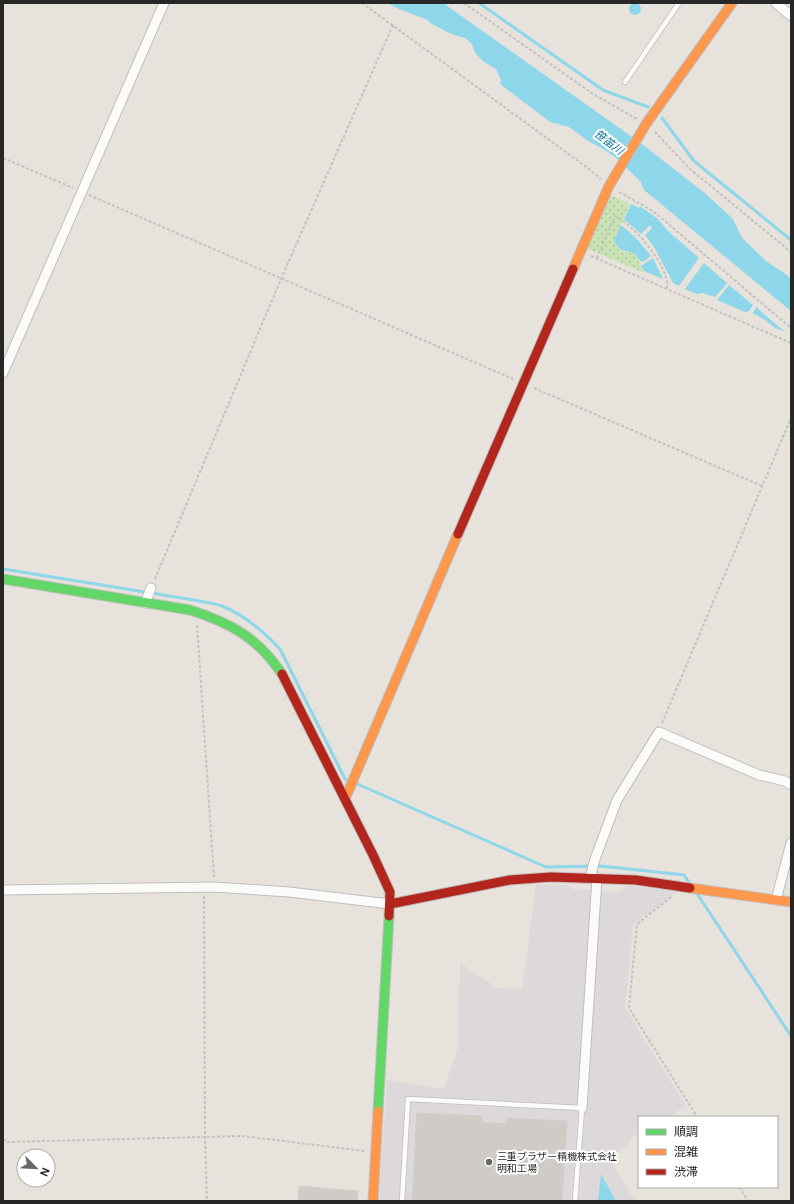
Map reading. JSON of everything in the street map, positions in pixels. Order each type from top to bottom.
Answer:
[{"type":"street","points":[[3,372],[164,3]]},
{"type":"street","points":[[345,799],[523,383],[610,185],[646,124],[732,3]]},
{"type":"street","points":[[776,3],[791,16]]},
{"type":"street","points":[[3,579],[148,596],[210,616],[237,628],[255,642],[270,658],[284,677],[390,892],[373,1201]]},
{"type":"street","points":[[582,1108],[595,859],[617,800],[659,732],[759,775],[785,781],[791,785]]},
{"type":"street","points":[[776,900],[791,843]]},
{"type":"street","points":[[3,890],[215,887],[273,890],[390,904],[516,879],[593,875],[685,886],[791,902]]},
{"type":"lane","points":[[625,82],[679,3]]},
{"type":"lane","points":[[402,1201],[408,1099],[582,1108],[575,1201]]},
{"type":"path","points":[[362,3],[610,185],[653,211],[791,328]]},
{"type":"path","points":[[464,3],[593,94],[646,124],[690,169],[791,252]]},
{"type":"path","points":[[148,596],[281,279],[393,25]]},
{"type":"path","points":[[3,158],[762,486]]},
{"type":"path","points":[[597,258],[615,216],[623,220],[654,255],[664,270],[668,282],[667,288]]},
{"type":"path","points":[[581,252],[791,343]]},
{"type":"path","points":[[659,732],[791,418]]},
{"type":"path","points":[[196,612],[215,887]]},
{"type":"path","points":[[685,886],[637,924],[629,1008],[696,1116]]},
{"type":"path","points":[[204,887],[205,1137],[208,1201]]},
{"type":"path","points":[[3,1139],[8,1142],[242,1136],[376,1152]]},
{"type":"path","points":[[740,1188],[748,1201]]},
{"type":"shaded area","points":[[536,885],[568,885],[572,889],[619,892],[629,886],[677,892],[633,924],[625,1008],[686,1106],[670,1116],[638,1116],[638,1134],[631,1138],[628,1145],[609,1158],[635,1201],[379,1201],[387,1080],[444,1089],[458,1048],[460,963],[496,987],[522,989]]},
{"type":"green space","points":[[611,195],[630,204],[614,240],[619,250],[631,252],[636,255],[644,273],[586,248]]},
{"type":"water","name":"笹笛川","points":[[387,3],[443,3],[642,144],[706,194],[733,219],[742,238],[766,261],[791,279],[791,311],[644,190],[641,182],[615,157],[588,141],[569,127],[550,122],[500,84],[501,80],[496,69],[484,62],[475,53],[472,44],[465,38],[451,34],[432,24],[426,19]]},
{"type":"water","points":[[633,3],[637,3],[641,9],[637,15],[633,15],[629,11],[629,7]]},
{"type":"water","points":[[631,204],[639,208],[640,206],[658,219],[668,231],[699,258],[679,286],[673,283],[654,247],[645,235],[652,228],[650,225],[641,234],[624,219]]},
{"type":"water","points":[[621,225],[637,239],[651,256],[643,262],[633,253],[624,251],[617,246],[614,240]]},
{"type":"water","points":[[653,258],[663,279],[644,271],[641,266]]},
{"type":"water","points":[[704,263],[727,283],[715,297],[703,293],[696,294],[685,289]]},
{"type":"water","points":[[729,285],[753,305],[749,311],[745,312],[717,300]]},
{"type":"water","points":[[756,307],[785,332],[775,328],[753,313]]},
{"type":"water","points":[[601,1174],[616,1201],[598,1201]]},
{"type":"building","name":"三重ブラザー精機株式会社 明和工場","points":[[417,1113],[482,1116],[482,1122],[506,1124],[506,1118],[567,1121],[562,1201],[412,1201]]},
{"type":"building","points":[[299,1186],[358,1191],[357,1201],[298,1201]]},
{"type":"waterway","points":[[479,3],[603,90],[648,107]]},
{"type":"waterway","points":[[662,118],[694,161],[791,240]]},
{"type":"waterway","points":[[3,569],[194,600],[222,606],[238,614],[260,630],[280,649],[345,779],[350,781]]},
{"type":"waterway","points":[[355,783],[546,867],[601,866],[684,875],[690,884]]},
{"type":"waterway","points":[[696,892],[791,1036]]},
{"type":"traffic: fast","points":[[3,579],[190,610],[205,615],[231,626],[253,641],[273,661],[282,674]]},
{"type":"traffic: fast","points":[[378,1111],[389,916]]},
{"type":"traffic: slow","points":[[573,269],[609,186],[646,124],[732,3]]},
{"type":"traffic: slow","points":[[345,799],[458,534]]},
{"type":"traffic: slow","points":[[690,888],[791,902]]},
{"type":"traffic: slow","points":[[373,1201],[378,1111]]},
{"type":"traffic: jam","points":[[458,534],[573,269]]},
{"type":"traffic: jam","points":[[282,674],[390,892],[389,916]]},
{"type":"traffic: jam","points":[[390,904],[510,880],[551,877],[636,880],[690,888]]},
{"type":"place","name":"三重ブラザー精機株式会社 明和工場","points":[[489,1162]]}]
